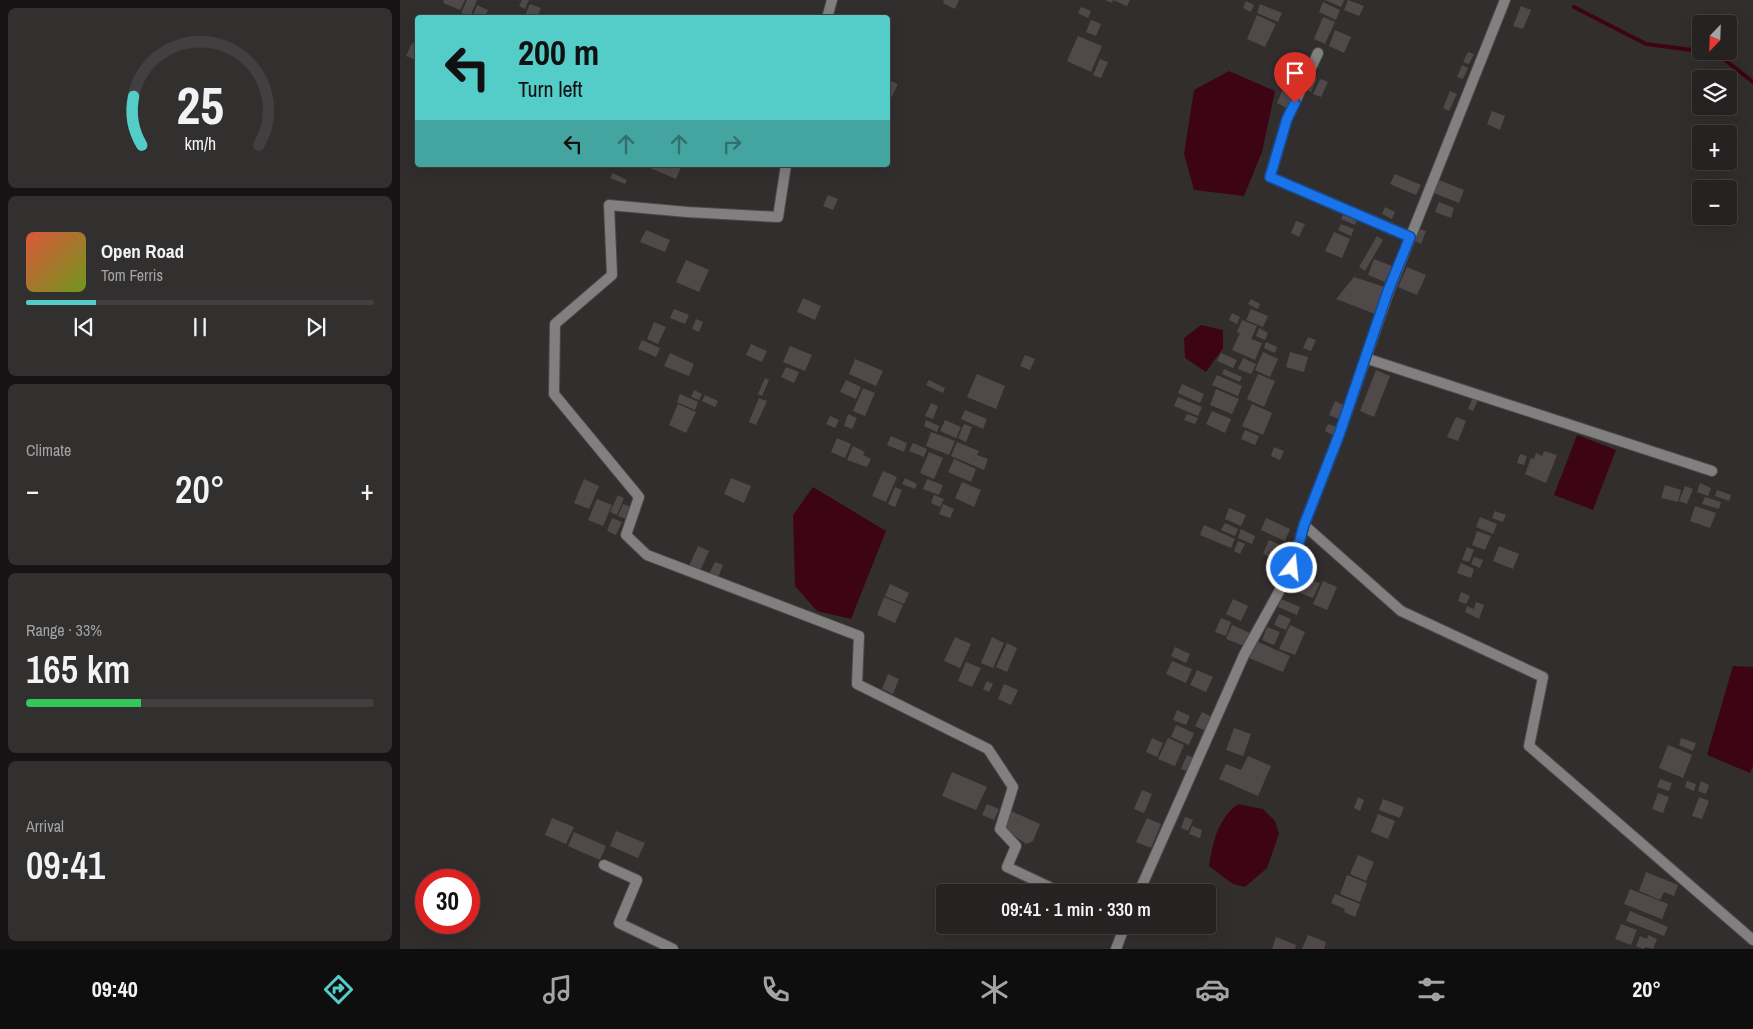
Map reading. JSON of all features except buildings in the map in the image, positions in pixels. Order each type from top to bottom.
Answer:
[{"type":"street","points":[[828,15],[832,0]]},
{"type":"street","points":[[1144,884],[1244,655],[1292,568],[1304,525],[1339,435],[1388,291],[1505,0]]},
{"type":"street","points":[[1318,53],[1287,119],[1270,177],[1410,237]]},
{"type":"street","points":[[786,167],[778,217],[609,205],[612,275],[555,324],[554,394],[639,497],[626,535],[647,555],[859,636],[857,684],[988,749],[1012,787],[1000,829],[1016,846],[1008,867],[1043,884]]},
{"type":"street","points":[[1365,358],[1712,471]]},
{"type":"street","points":[[1304,525],[1401,611],[1543,677],[1529,746],[1753,940]]},
{"type":"street","points":[[604,865],[637,880],[619,923],[673,949]]},
{"type":"street","points":[[1116,949],[1122,934]]},
{"type":"shaded area","points":[[1229,71],[1275,91],[1262,152],[1244,196],[1194,190],[1184,154],[1194,90]]},
{"type":"shaded area","points":[[1201,325],[1223,330],[1223,348],[1206,372],[1185,358],[1184,338]]},
{"type":"shaded area","points":[[1577,435],[1616,450],[1593,510],[1554,495]]},
{"type":"shaded area","points":[[813,487],[886,531],[851,619],[817,611],[795,586],[793,515]]},
{"type":"shaded area","points":[[1733,666],[1753,667],[1753,766],[1750,773],[1707,755]]},
{"type":"shaded area","points":[[1238,804],[1263,809],[1275,821],[1279,834],[1267,868],[1245,887],[1233,884],[1209,866],[1217,832],[1225,817]]},
{"type":"waterway","points":[[1574,7],[1646,44],[1716,53],[1753,82]]},
{"type":"route","points":[[1292,568],[1304,525],[1339,435],[1388,291],[1410,237],[1270,177],[1287,119],[1295,103]]}]
